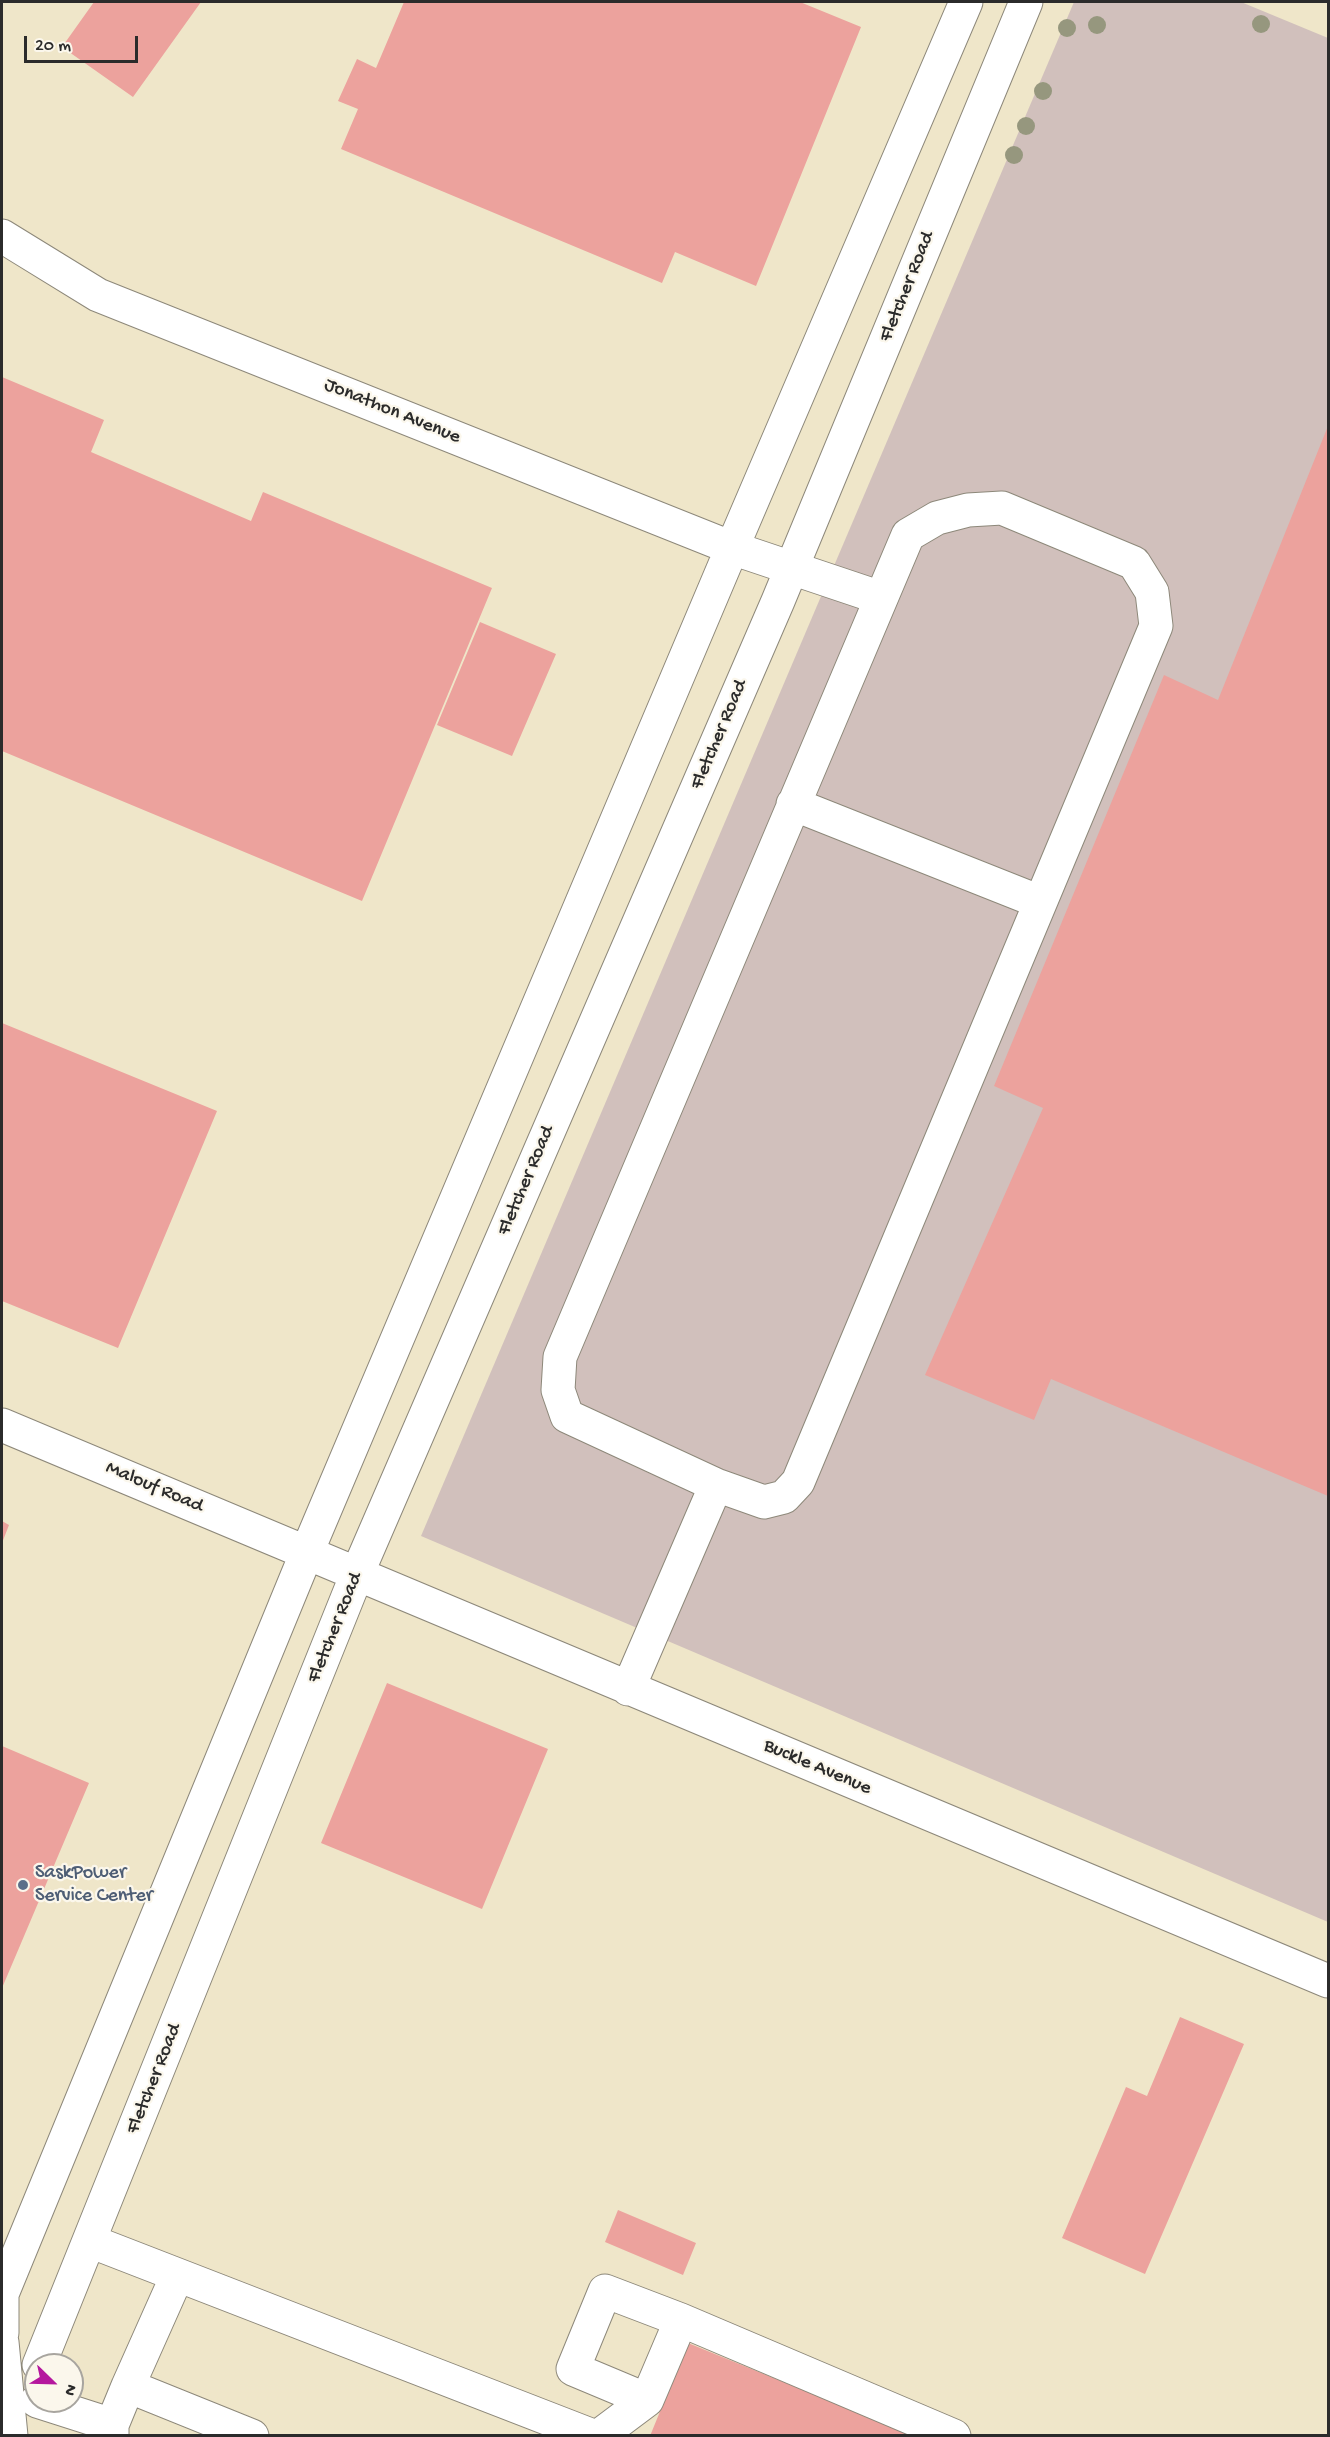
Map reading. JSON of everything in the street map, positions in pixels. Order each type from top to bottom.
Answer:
[{"type":"street","points":[[2,2333],[2,2294],[307,1552],[966,2]]},
{"type":"street","name":"Fletcher Road","points":[[44,2353],[357,1574],[792,567],[1026,2]]},
{"type":"street","name":"Jonathon Avenue","points":[[2,237],[98,295],[732,548],[881,598]]},
{"type":"street","points":[[1002,508],[1134,563],[1152,592],[1156,626],[798,1482],[784,1497],[764,1502],[716,1485],[567,1416],[558,1390],[560,1356],[793,804],[908,535],[937,518],[968,510],[1002,508]]},
{"type":"street","points":[[793,804],[1040,902]]},
{"type":"street","name":"Malouf Road","points":[[2,1425],[307,1552]]},
{"type":"street","points":[[628,1689],[716,1485]]},
{"type":"street","name":"Buckle Avenue","points":[[307,1552],[628,1689],[1329,1981]]},
{"type":"street","points":[[90,2241],[593,2436]]},
{"type":"street","points":[[76,2413],[112,2430],[128,2386],[177,2276]]},
{"type":"street","points":[[647,2400],[573,2369],[605,2291],[681,2320],[954,2436]]},
{"type":"street","points":[[599,2436],[647,2400],[681,2320]]},
{"type":"street","points":[[2,2342],[11,2435]]},
{"type":"street","points":[[128,2386],[252,2436]]},
{"type":"street","points":[[11,2435],[24,2411]]},
{"type":"shaded area","points":[[1074,2],[1241,2],[1328,38],[1328,1922],[421,1536]]},
{"type":"building","points":[[94,2],[201,2],[133,97],[62,47]]},
{"type":"building","points":[[404,2],[800,2],[861,27],[756,286],[675,252],[662,283],[341,149],[358,109],[338,101],[357,59],[376,68]]},
{"type":"building","points":[[2,377],[104,420],[91,452],[251,521],[263,492],[492,588],[362,901],[2,751]]},
{"type":"building","points":[[1328,426],[1328,1496],[1051,1379],[1034,1420],[925,1375],[1043,1108],[994,1086],[1164,675],[1218,700]]},
{"type":"building","points":[[480,622],[556,654],[512,756],[437,725]]},
{"type":"building","points":[[2,1023],[217,1111],[118,1348],[2,1301]]},
{"type":"building","points":[[2,1521],[9,1525],[2,1543]]},
{"type":"building","points":[[387,1683],[548,1749],[482,1909],[321,1843]]},
{"type":"building","name":"SaskPower Service Center","points":[[2,1746],[89,1783],[2,1988]]},
{"type":"building","points":[[1180,2017],[1244,2044],[1145,2274],[1062,2238],[1126,2087],[1147,2096]]},
{"type":"building","points":[[618,2210],[696,2243],[683,2275],[605,2242]]},
{"type":"building","points":[[688,2343],[913,2435],[913,2436],[650,2436]]},
{"type":"place","name":"SaskPower Service Center","points":[[23,1885]]}]
